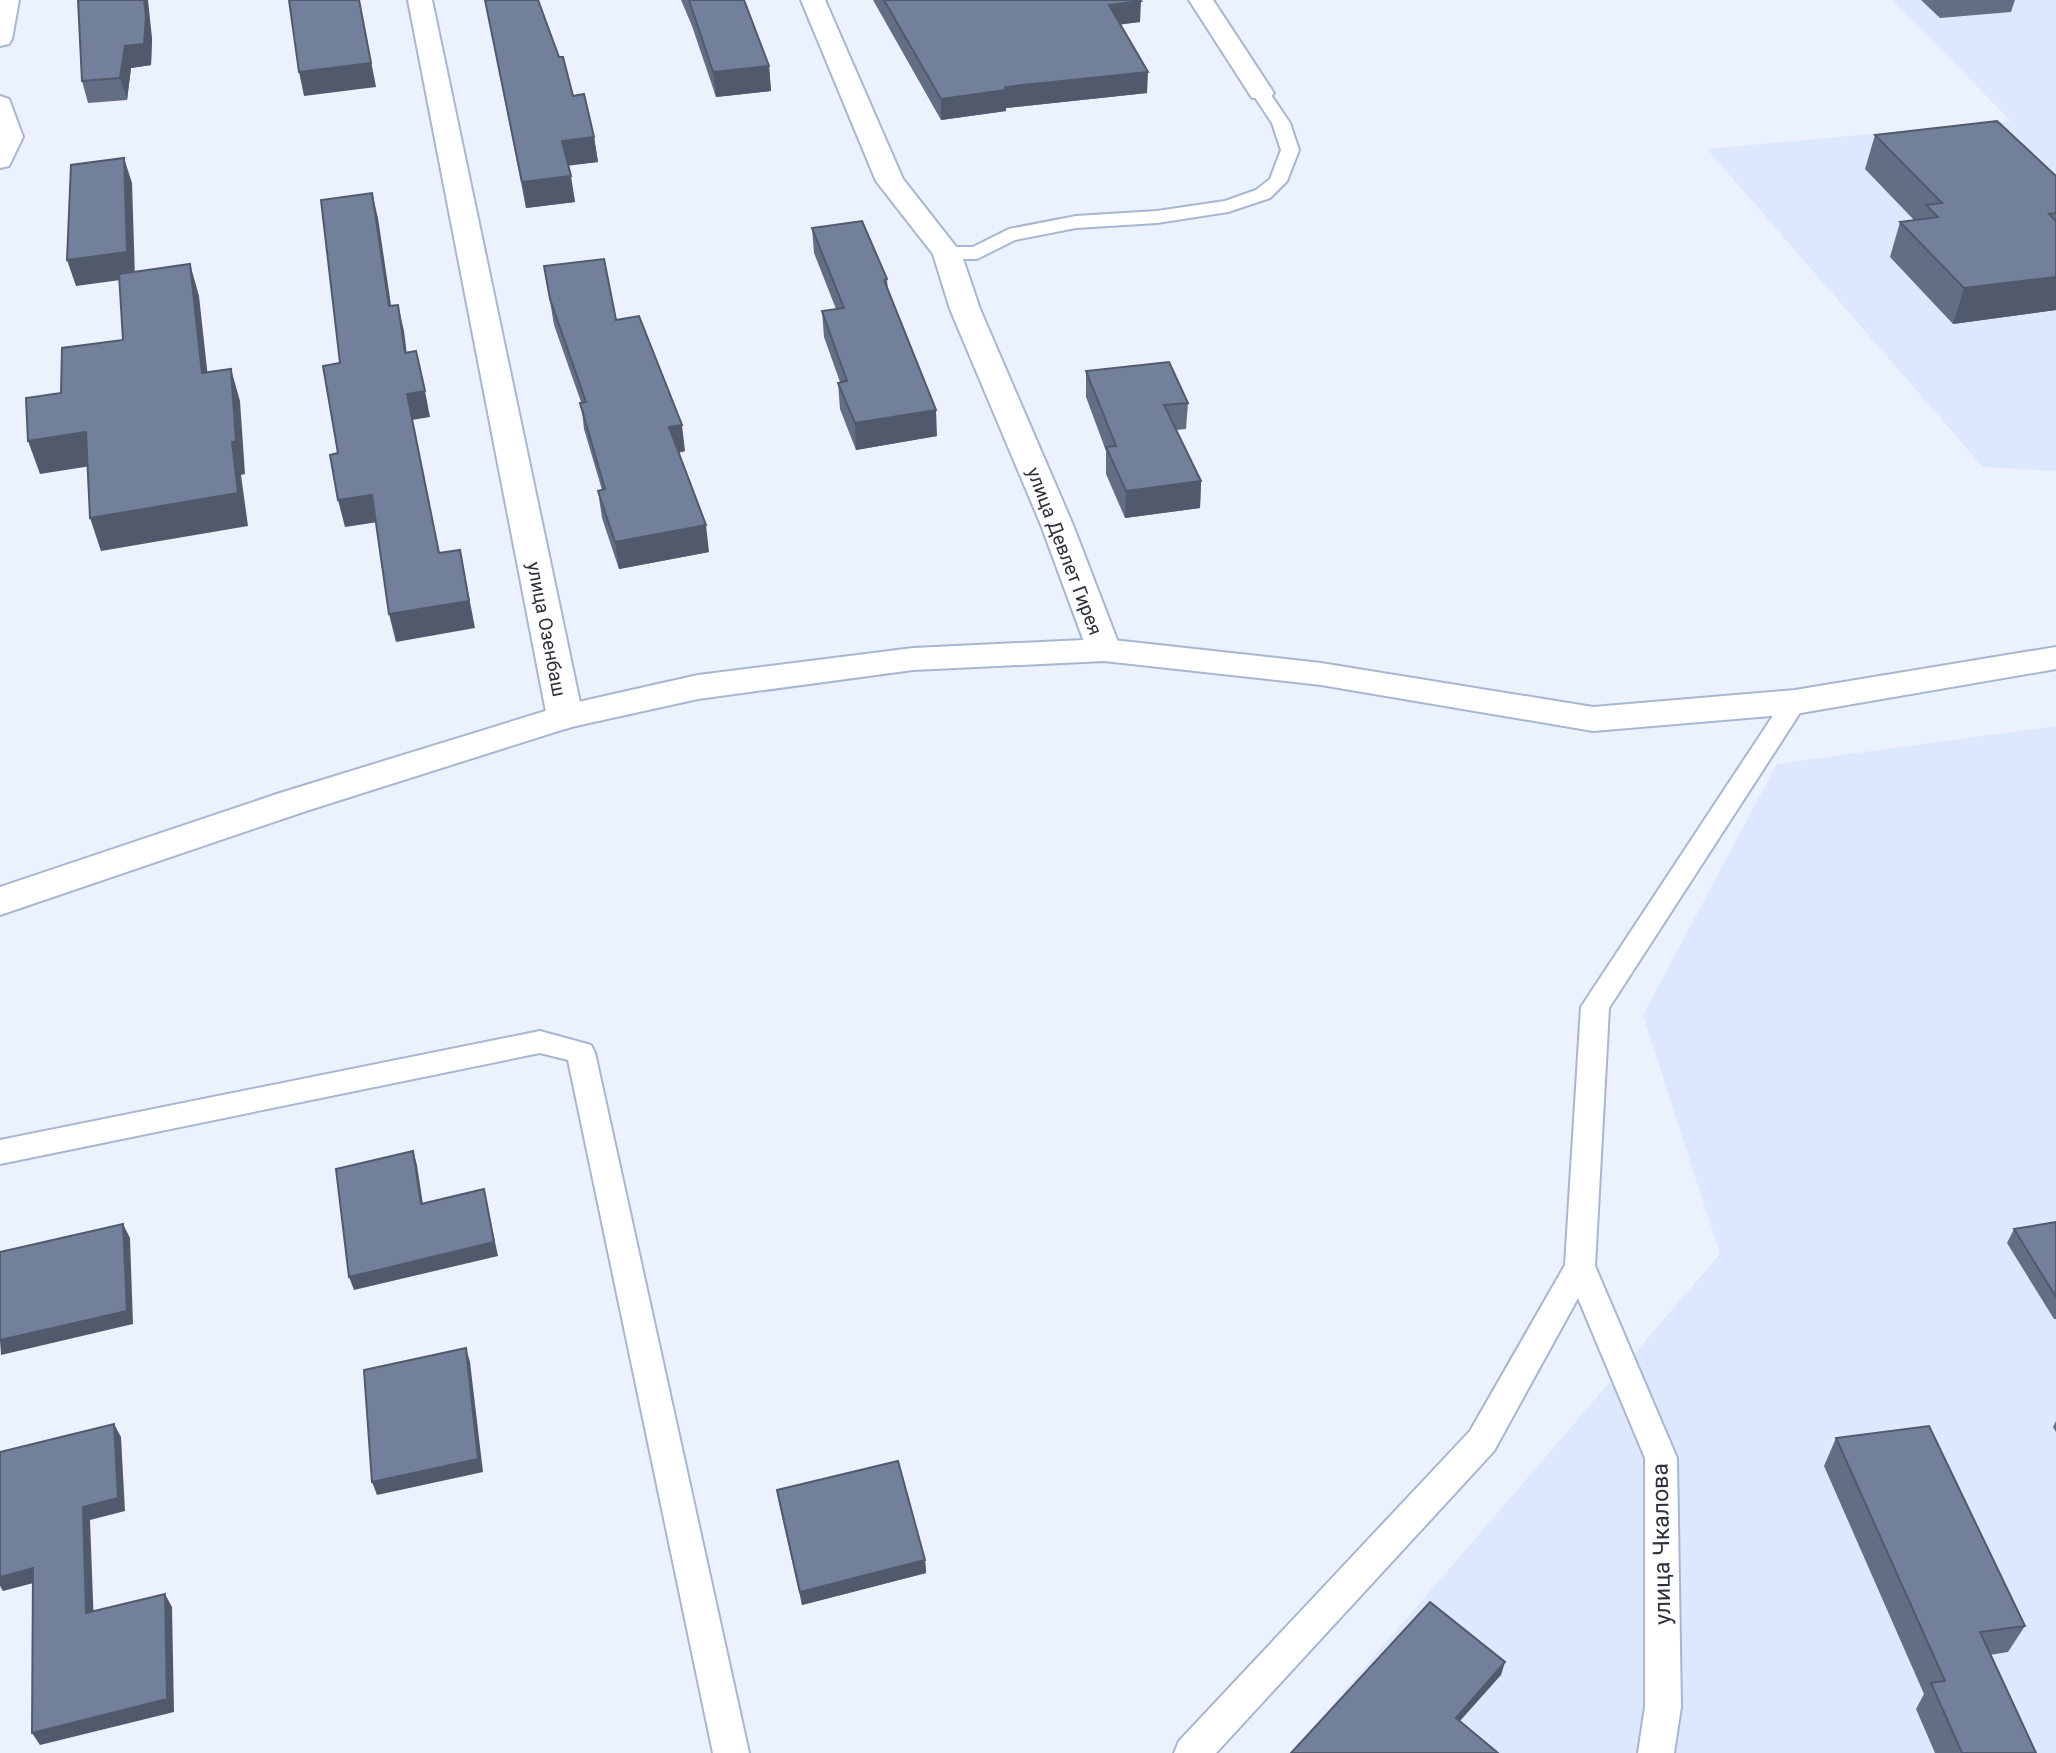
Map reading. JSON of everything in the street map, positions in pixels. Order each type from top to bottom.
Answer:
[{"type":"street","points":[[0,39],[7,0]]},
{"type":"street","name":"улица Озенбаш","points":[[0,901],[293,802],[565,717],[420,0]]},
{"type":"street","name":"улица Девлет Гирея","points":[[565,717],[698,687],[913,659],[1104,650],[1057,525],[965,309],[947,253],[890,181],[813,0]]},
{"type":"street","points":[[1200,0],[1261,93]]},
{"type":"street","points":[[0,104],[10,137],[0,160]]},
{"type":"street","points":[[1104,650],[1321,674],[1593,719],[1796,702],[2056,658]]},
{"type":"lane","points":[[947,253],[977,253],[1009,235],[1076,222],[1157,217],[1228,206],[1263,194],[1278,181],[1290,150],[1281,123],[1261,93]]},
{"type":"lane","points":[[1192,1753],[1482,1441],[1580,1266],[1595,1007],[1796,702]]},
{"type":"lane","points":[[0,1152],[540,1042],[581,1052],[731,1753]]},
{"type":"lane","name":"улица Чкалова","points":[[1580,1266],[1661,1458],[1664,1707],[1656,1753]]},
{"type":"shaded area","points":[[1892,0],[2056,0],[2056,471],[1983,467],[1707,149],[2011,121]]},
{"type":"shaded area","points":[[2056,726],[2056,1753],[1291,1753],[1720,1254],[1643,1015],[1777,764]]},
{"type":"building","points":[[78,0],[144,0],[144,44],[125,46],[120,78],[82,81]]},
{"type":"building","points":[[289,0],[359,0],[371,63],[299,72]]},
{"type":"building","points":[[485,0],[538,0],[559,57],[563,57],[573,96],[584,94],[594,137],[562,141],[571,176],[522,182]]},
{"type":"building","points":[[689,0],[744,0],[769,66],[713,72]]},
{"type":"building","points":[[884,0],[1140,0],[1109,5],[1148,72],[1005,87],[1006,90],[941,99]]},
{"type":"building","points":[[1997,121],[2056,176],[2056,213],[2049,214],[2056,221],[2056,277],[1964,288],[1900,222],[1938,217],[1926,205],[1942,203],[1875,135]]},
{"type":"building","points":[[124,158],[127,252],[67,260],[71,165]]},
{"type":"building","points":[[372,193],[389,306],[398,305],[405,353],[416,351],[425,391],[407,394],[439,553],[460,550],[469,601],[389,614],[372,495],[338,500],[330,455],[338,453],[323,366],[340,363],[321,200]]},
{"type":"building","points":[[862,221],[887,279],[884,280],[936,410],[855,423],[838,383],[847,381],[822,311],[844,308],[812,228]]},
{"type":"building","points":[[604,259],[616,320],[639,316],[682,425],[669,427],[706,525],[615,542],[598,491],[605,489],[580,403],[586,402],[550,299],[544,266]]},
{"type":"building","points":[[190,264],[202,373],[231,369],[236,442],[232,442],[238,493],[90,518],[86,432],[28,441],[26,398],[61,393],[62,348],[123,340],[119,274]]},
{"type":"building","points":[[1169,362],[1188,403],[1164,405],[1201,481],[1126,491],[1106,447],[1116,446],[1086,371]]},
{"type":"building","points":[[413,1151],[421,1204],[484,1189],[494,1242],[349,1277],[336,1169]]},
{"type":"building","points":[[2056,1222],[2056,1297],[2014,1229]]},
{"type":"building","points":[[123,1224],[127,1311],[0,1340],[0,1252]]},
{"type":"building","points":[[466,1348],[478,1459],[372,1482],[364,1370]]},
{"type":"building","points":[[114,1424],[118,1498],[83,1507],[86,1613],[165,1594],[167,1699],[32,1733],[33,1568],[0,1577],[0,1452]]},
{"type":"building","points":[[1929,1426],[2025,1626],[1980,1632],[2036,1753],[1962,1753],[1931,1683],[1945,1681],[1836,1438]]},
{"type":"building","points":[[898,1461],[925,1560],[800,1592],[777,1490]]},
{"type":"building","points":[[1430,1602],[1505,1662],[1456,1718],[1498,1753],[1291,1753]]}]
